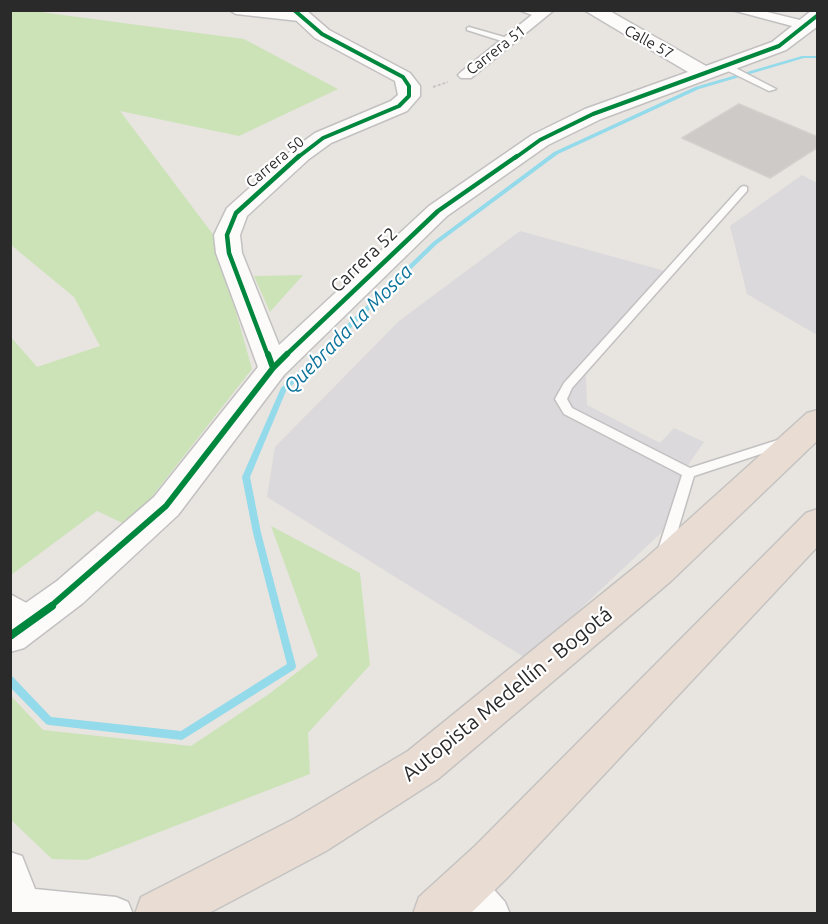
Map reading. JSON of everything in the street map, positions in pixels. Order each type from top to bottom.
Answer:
[{"type":"highway","name":"Autopista Medellín - Bogotá","points":[[158,914],[242,868],[321,829],[423,765],[658,570],[807,429]]},
{"type":"highway","points":[[436,914],[480,899],[818,523]]},
{"type":"highway","points":[[213,914],[216,900],[242,868]]},
{"type":"street","points":[[236,10],[297,14],[322,34],[404,77],[409,86],[409,96]]},
{"type":"street","name":"Calle 57","points":[[593,10],[721,70]]},
{"type":"street","points":[[739,10],[812,21]]},
{"type":"street","name":"Carrera 51","points":[[466,75],[543,13]]},
{"type":"street","name":"Carrera 52","points":[[17,620],[70,592],[166,506],[273,368],[438,211],[540,140],[593,114],[721,70],[779,46],[812,21]]},
{"type":"street","name":"Carrera 50","points":[[273,368],[230,253],[227,235],[236,213],[301,154],[323,138],[399,106],[409,96]]},
{"type":"street","points":[[10,868],[22,909],[116,914]]},
{"type":"lane","points":[[522,10],[543,13]]},
{"type":"lane","points":[[469,29],[508,41]]},
{"type":"lane","points":[[721,70],[752,79],[772,89]]},
{"type":"lane","points":[[744,189],[568,386],[561,399],[568,411],[689,473],[807,429]]},
{"type":"lane","points":[[658,570],[689,473]]},
{"type":"shaded area","points":[[802,175],[817,183],[817,335],[747,294],[730,226]]},
{"type":"shaded area","points":[[520,231],[665,271],[586,375],[587,405],[660,443],[674,428],[704,442],[684,471],[662,532],[527,659],[267,497],[275,447],[399,321]]},
{"type":"green space","points":[[11,11],[33,11],[244,39],[338,89],[239,136],[120,111],[215,237],[252,369],[129,526],[97,511],[11,575],[10,336],[37,367],[100,346],[74,297],[11,245]]},
{"type":"green space","points":[[303,275],[270,312],[254,276]]},
{"type":"green space","points":[[271,526],[360,573],[370,665],[308,733],[310,774],[87,860],[52,859],[11,820],[11,696],[43,730],[191,746],[269,694],[318,656]]},
{"type":"building","points":[[739,104],[818,137],[818,147],[770,178],[682,138]]},
{"type":"waterway","name":"Quebrada La Mosca","points":[[10,680],[49,721],[182,736],[292,666],[257,533],[246,477],[283,390],[435,243],[556,153],[697,88],[804,57],[818,57]]},
{"type":"cycle path","points":[[273,368],[229,253],[227,235],[236,213],[301,154],[323,138],[399,106],[409,96],[409,86],[403,77],[322,34],[294,10]]},
{"type":"cycle path","points":[[10,636],[70,592],[166,506],[273,368],[438,211],[540,140],[593,114],[779,46],[818,15]]}]
